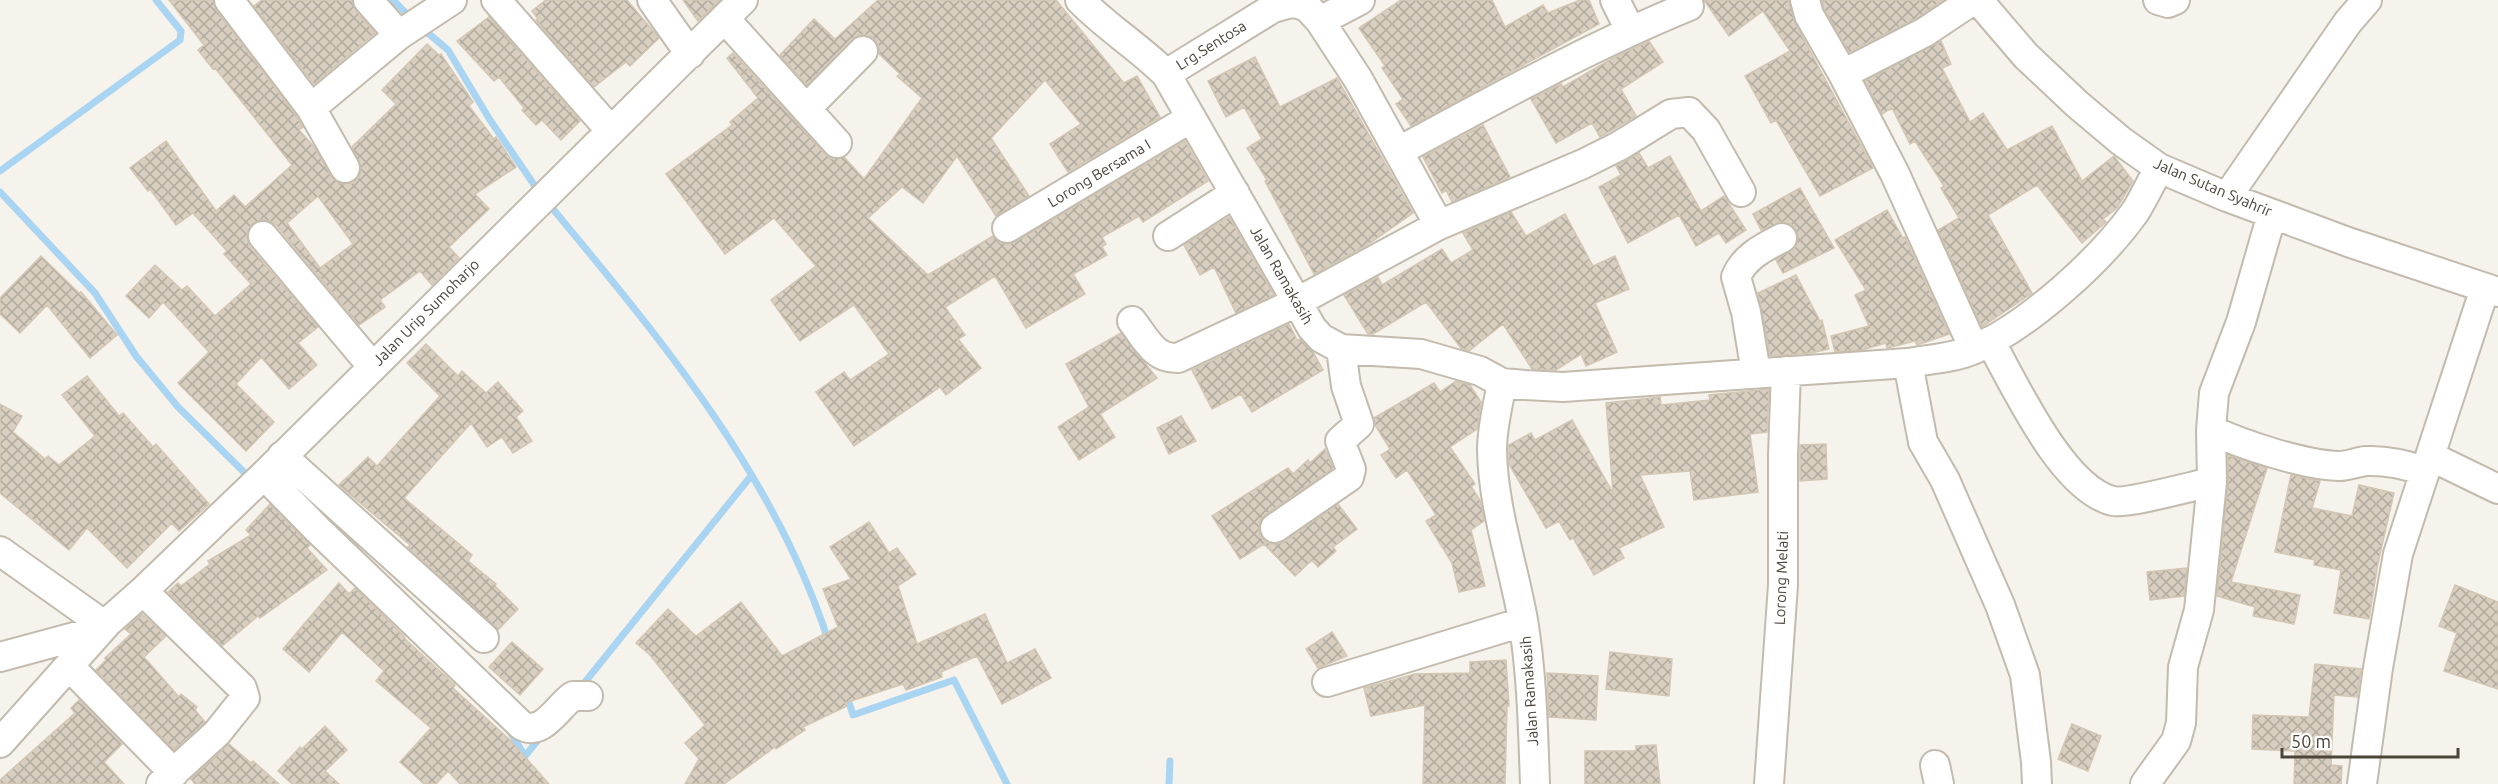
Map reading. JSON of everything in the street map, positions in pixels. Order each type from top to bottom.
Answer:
[{"type":"street","points":[[229,0],[311,108],[345,168]]},
{"type":"street","points":[[368,0],[405,32]]},
{"type":"street","points":[[496,0],[611,131]]},
{"type":"street","points":[[652,0],[690,54]]},
{"type":"street","points":[[1360,0],[1320,21],[1358,78],[1439,225]]},
{"type":"street","points":[[1615,0],[1630,30]]},
{"type":"street","points":[[1805,0],[1809,15],[1843,74],[1982,345],[2063,463],[2083,485],[2115,501],[2212,482]]},
{"type":"street","points":[[1843,74],[1925,32],[1973,0]]},
{"type":"street","name":"Jalan Sutan Syahrir","points":[[1978,0],[2026,56],[2077,104],[2121,141],[2159,168],[2227,197],[2348,242],[2491,290]]},
{"type":"street","points":[[2158,0],[2168,3],[2175,0]]},
{"type":"street","points":[[2227,197],[2348,22],[2367,0]]},
{"type":"street","name":"Jalan Ramakasih","points":[[1093,4],[1166,74],[1312,328],[1321,339],[1341,349],[1421,354],[1480,371],[1502,383],[1495,416],[1492,452],[1503,529],[1523,622],[1532,719],[1535,784]]},
{"type":"street","name":"Lrg.Sentosa","points":[[1166,74],[1236,29],[1282,5],[1299,4],[1308,8],[1320,21]]},
{"type":"street","points":[[311,108],[405,32],[443,6]]},
{"type":"street","points":[[1399,151],[1630,30],[1689,6]]},
{"type":"street","points":[[734,10],[806,109],[837,143]]},
{"type":"street","name":"Jalan Urip Sumoharjo","points":[[0,742],[104,626],[262,475],[734,10]]},
{"type":"street","points":[[806,109],[863,51]]},
{"type":"street","points":[[1132,321],[1157,353],[1166,359],[1178,358],[1297,302],[1439,225],[1583,164],[1619,146],[1671,114],[1683,111],[1689,112],[1702,124],[1741,192]]},
{"type":"street","name":"Lorong Bersama I","points":[[1007,228],[1191,118]]},
{"type":"street","points":[[1502,383],[1563,387],[1908,363],[1955,356],[1982,345],[2064,288],[2102,251],[2135,212],[2159,168]]},
{"type":"street","points":[[1168,236],[1234,192]]},
{"type":"street","points":[[2145,784],[2176,741],[2181,723],[2183,667],[2199,610],[2212,482],[2211,430],[2214,393],[2241,322],[2272,214]]},
{"type":"street","points":[[263,236],[372,366]]},
{"type":"street","points":[[1756,373],[1746,312],[1736,277],[1743,263],[1782,238]]},
{"type":"street","points":[[2365,784],[2378,668],[2398,554],[2427,463],[2491,290]]},
{"type":"street","points":[[1275,528],[1349,477],[1351,469],[1340,441],[1359,424],[1346,386],[1341,349]]},
{"type":"street","points":[[1908,363],[1923,442],[1945,480],[1995,594],[2025,675],[2037,784]]},
{"type":"street","name":"Lorong Melati","points":[[1769,784],[1783,585],[1783,454],[1786,371]]},
{"type":"street","points":[[2211,430],[2233,440],[2300,459],[2340,466],[2364,461],[2427,463],[2498,489]]},
{"type":"street","points":[[262,475],[484,638]]},
{"type":"street","points":[[262,475],[521,725],[530,729],[541,726],[573,696],[588,696]]},
{"type":"street","points":[[0,551],[104,626]]},
{"type":"street","points":[[69,666],[168,779],[228,722],[245,698],[242,688],[143,591]]},
{"type":"street","points":[[1327,682],[1523,622]]},
{"type":"street","points":[[0,657],[104,626]]},
{"type":"building","points":[[169,0],[213,0],[216,10],[297,117],[303,127],[299,130],[315,148],[331,176],[337,182],[344,184],[353,183],[359,177],[361,168],[352,147],[396,104],[382,90],[427,44],[439,55],[441,54],[473,102],[469,106],[494,139],[496,137],[516,167],[475,194],[489,209],[449,247],[459,258],[432,285],[420,271],[380,300],[385,307],[359,325],[276,225],[261,220],[252,224],[247,231],[250,247],[318,327],[298,343],[317,365],[289,389],[261,357],[236,384],[274,422],[246,451],[178,383],[209,352],[163,302],[149,318],[126,296],[155,265],[182,290],[187,286],[215,316],[251,284],[224,254],[227,251],[193,213],[176,225],[150,189],[148,191],[130,168],[166,141],[216,211],[234,195],[245,207],[292,165],[198,50],[204,45]],"holes":[[[318,196],[353,244],[320,268],[287,223]]]},
{"type":"building","points":[[262,0],[352,0],[356,11],[375,33],[314,84],[254,6]]},
{"type":"building","points":[[546,0],[627,0],[659,38],[630,66],[626,62],[594,87],[536,20],[538,19],[532,11]]},
{"type":"building","points":[[683,0],[720,0],[698,21]]},
{"type":"building","points":[[878,0],[1056,0],[1124,83],[1137,76],[1160,117],[1068,172],[1050,144],[1081,124],[1045,80],[991,138],[1029,196],[996,216],[957,156],[923,203],[902,187],[868,218],[928,275],[993,236],[1000,243],[1015,242],[1185,141],[1208,181],[1143,222],[1139,216],[1102,237],[1106,244],[1102,247],[1107,255],[1073,274],[1085,294],[1026,328],[995,276],[945,307],[965,335],[958,339],[981,368],[946,395],[940,387],[854,446],[816,392],[844,372],[850,380],[889,354],[854,305],[800,341],[771,300],[816,266],[774,218],[725,254],[666,174],[732,125],[730,122],[758,98],[727,58],[733,53],[825,154],[832,159],[844,157],[864,179],[922,98],[897,76],[900,74],[879,54],[879,46],[868,35],[859,35],[851,39],[807,85],[780,55],[814,19],[835,39]]},
{"type":"building","points":[[1401,0],[1492,0],[1505,27],[1543,5],[1548,13],[1580,0],[1589,0],[1599,24],[1411,126],[1396,104],[1403,99],[1382,68],[1385,66],[1359,28]]},
{"type":"building","points":[[1704,0],[1789,0],[1795,23],[1873,168],[1820,196],[1776,120],[1771,123],[1745,76],[1790,51],[1763,11],[1729,36]]},
{"type":"building","points":[[1822,0],[1943,0],[1917,18],[1849,52],[1824,9]]},
{"type":"building","points":[[489,17],[580,121],[561,140],[542,120],[536,125],[522,110],[524,108],[499,77],[494,81],[457,41]]},
{"type":"building","points":[[1649,41],[1663,62],[1621,89],[1636,116],[1600,137],[1592,123],[1556,143],[1531,99],[1561,84],[1563,87],[1613,58]]},
{"type":"building","points":[[1941,41],[1951,64],[1942,68],[1970,122],[1983,113],[2007,150],[2052,126],[2082,181],[2114,156],[2133,181],[2117,208],[2103,219],[2106,222],[2082,243],[2037,185],[1988,215],[2032,293],[1982,327],[1938,230],[1959,218],[1941,188],[1944,186],[1915,141],[1910,144],[1892,108],[1882,114],[1865,81]]},
{"type":"building","points":[[1255,57],[1280,107],[1337,78],[1413,213],[1367,245],[1314,274],[1265,181],[1267,180],[1247,148],[1262,139],[1244,107],[1226,117],[1208,81]]},
{"type":"building","points":[[1483,125],[1510,177],[1452,202],[1446,190],[1442,193],[1423,157]]},
{"type":"building","points":[[1639,153],[1648,168],[1670,156],[1701,211],[1724,196],[1746,230],[1726,243],[1719,233],[1696,246],[1679,215],[1628,243],[1599,187],[1621,175],[1616,166]]},
{"type":"building","points":[[1800,188],[1834,248],[1783,273],[1776,260],[1795,247],[1798,240],[1796,230],[1791,224],[1782,222],[1761,230],[1753,214]]},
{"type":"building","points":[[1887,210],[1903,238],[1905,237],[1949,334],[1917,345],[1915,341],[1887,348],[1886,343],[1862,350],[1835,352],[1831,336],[1869,326],[1855,295],[1866,290],[1835,240]]},
{"type":"building","points":[[1511,212],[1526,236],[1565,214],[1593,266],[1615,256],[1629,289],[1595,303],[1617,352],[1586,366],[1581,354],[1556,370],[1532,369],[1503,324],[1469,351],[1461,348],[1426,302],[1373,334],[1368,334],[1344,295],[1378,277],[1382,285],[1442,249],[1451,263],[1473,250],[1463,233]]},
{"type":"building","points":[[1229,217],[1274,295],[1236,313],[1214,267],[1200,275],[1184,245]]},
{"type":"building","points":[[41,256],[79,293],[81,292],[117,335],[90,358],[47,305],[20,333],[0,314],[0,298]]},
{"type":"building","points":[[1796,275],[1820,321],[1822,320],[1829,349],[1811,353],[1770,356],[1758,293]]},
{"type":"building","points":[[1289,324],[1297,340],[1300,339],[1313,352],[1323,370],[1252,412],[1241,394],[1212,409],[1192,370]]},
{"type":"building","points":[[1121,333],[1157,378],[1100,414],[1115,437],[1079,460],[1058,427],[1089,407],[1066,364]]},
{"type":"building","points":[[426,344],[458,376],[462,371],[486,393],[498,382],[523,411],[516,417],[532,441],[513,453],[502,437],[487,447],[471,423],[404,498],[472,555],[468,561],[496,584],[495,586],[518,609],[498,630],[408,547],[410,545],[339,485],[368,457],[377,466],[440,396],[407,363]]},
{"type":"building","points":[[87,376],[119,416],[123,413],[153,447],[156,444],[209,504],[179,531],[172,523],[127,568],[87,528],[69,550],[0,493],[0,404],[22,416],[13,432],[45,459],[48,456],[59,465],[95,436],[62,395]]},
{"type":"building","points":[[1456,381],[1470,385],[1481,402],[1477,429],[1450,447],[1475,484],[1471,486],[1481,502],[1484,521],[1471,530],[1485,586],[1459,592],[1452,563],[1426,521],[1436,515],[1407,470],[1396,478],[1381,455],[1390,449],[1375,425],[1374,418],[1434,383],[1440,392]]},
{"type":"building","points":[[1769,389],[1767,432],[1750,434],[1758,492],[1694,500],[1690,471],[1640,475],[1664,527],[1619,548],[1624,558],[1594,575],[1573,538],[1570,540],[1559,521],[1546,528],[1509,464],[1509,445],[1531,433],[1535,440],[1572,420],[1613,493],[1606,403],[1660,397],[1661,405],[1710,400],[1709,395]]},
{"type":"building","points":[[1181,416],[1196,441],[1169,454],[1157,428]]},
{"type":"building","points":[[1826,444],[1827,479],[1800,481],[1800,445]]},
{"type":"building","points":[[1325,449],[1333,468],[1265,515],[1260,521],[1261,537],[1268,543],[1284,542],[1338,504],[1357,529],[1333,547],[1336,551],[1318,567],[1312,560],[1295,576],[1264,544],[1240,559],[1212,516],[1288,468],[1293,474]]},
{"type":"building","points":[[2228,455],[2267,468],[2231,582],[2300,595],[2294,624],[2253,616],[2255,607],[2217,596],[2228,484]]},
{"type":"building","points":[[2291,475],[2320,481],[2312,508],[2352,516],[2359,485],[2394,493],[2378,563],[2369,619],[2334,613],[2341,570],[2314,565],[2315,560],[2275,552]]},
{"type":"building","points":[[270,504],[310,545],[307,548],[327,570],[260,618],[258,616],[222,646],[168,592],[178,583],[181,586],[210,564],[208,561],[251,535],[246,530]]},
{"type":"building","points":[[869,522],[889,553],[897,548],[916,574],[898,586],[917,644],[985,614],[1007,663],[1035,649],[1051,678],[1002,704],[977,656],[941,672],[942,677],[906,690],[903,684],[845,703],[847,706],[803,727],[805,730],[776,749],[775,747],[724,784],[685,784],[699,759],[685,743],[705,725],[650,655],[636,643],[668,609],[696,636],[741,602],[782,656],[838,627],[823,589],[851,579],[830,547]]},
{"type":"building","points":[[2187,568],[2184,596],[2150,600],[2147,572]]},
{"type":"building","points":[[339,583],[349,594],[355,588],[455,685],[453,688],[510,740],[549,784],[460,784],[448,771],[436,784],[424,784],[400,762],[431,728],[376,681],[384,671],[342,632],[309,672],[283,649]]},
{"type":"building","points":[[2455,585],[2498,602],[2498,689],[2444,671],[2457,633],[2439,626]]},
{"type":"building","points":[[142,614],[166,636],[144,657],[179,697],[181,694],[197,707],[195,710],[205,722],[174,750],[96,670],[106,660],[105,658],[131,634],[125,629]]},
{"type":"building","points":[[1332,632],[1347,656],[1318,668],[1306,649]]},
{"type":"building","points":[[512,642],[543,669],[520,695],[489,667]]},
{"type":"building","points":[[1610,652],[1672,659],[1669,696],[1606,689]]},
{"type":"building","points":[[1506,660],[1509,706],[1507,706],[1505,784],[1423,784],[1425,705],[1371,716],[1364,688],[1415,674],[1470,673],[1470,662]]},
{"type":"building","points":[[2315,664],[2361,669],[2357,697],[2334,695],[2331,765],[2342,766],[2341,784],[2294,784],[2295,751],[2252,749],[2253,715],[2309,717]]},
{"type":"building","points":[[1547,673],[1598,676],[1596,720],[1549,717]]},
{"type":"building","points":[[79,700],[122,744],[104,762],[124,784],[0,784],[0,780],[75,713],[71,708]]},
{"type":"building","points":[[2072,724],[2101,736],[2088,771],[2058,759]]},
{"type":"building","points":[[325,726],[347,750],[325,771],[339,784],[292,784],[278,771],[300,747],[302,749]]},
{"type":"building","points":[[229,744],[279,784],[195,784],[191,779]]},
{"type":"building","points":[[1656,745],[1660,784],[1585,784],[1585,751],[1636,751],[1636,746]]},
{"type":"waterway","points":[[0,171],[180,40],[181,31],[156,0]]},
{"type":"waterway","points":[[393,0],[412,19]]},
{"type":"waterway","points":[[422,28],[448,50],[490,120],[539,192]]},
{"type":"waterway","points":[[0,192],[95,293],[136,356],[178,407],[250,478]]},
{"type":"waterway","points":[[548,203],[671,356],[745,463],[777,520],[805,579],[828,640]]},
{"type":"waterway","points":[[585,682],[751,476]]},
{"type":"waterway","points":[[846,693],[853,715],[954,680],[1007,784]]},
{"type":"waterway","points":[[509,730],[525,756],[543,734]]},
{"type":"waterway","points":[[1169,784],[1170,761]]}]
